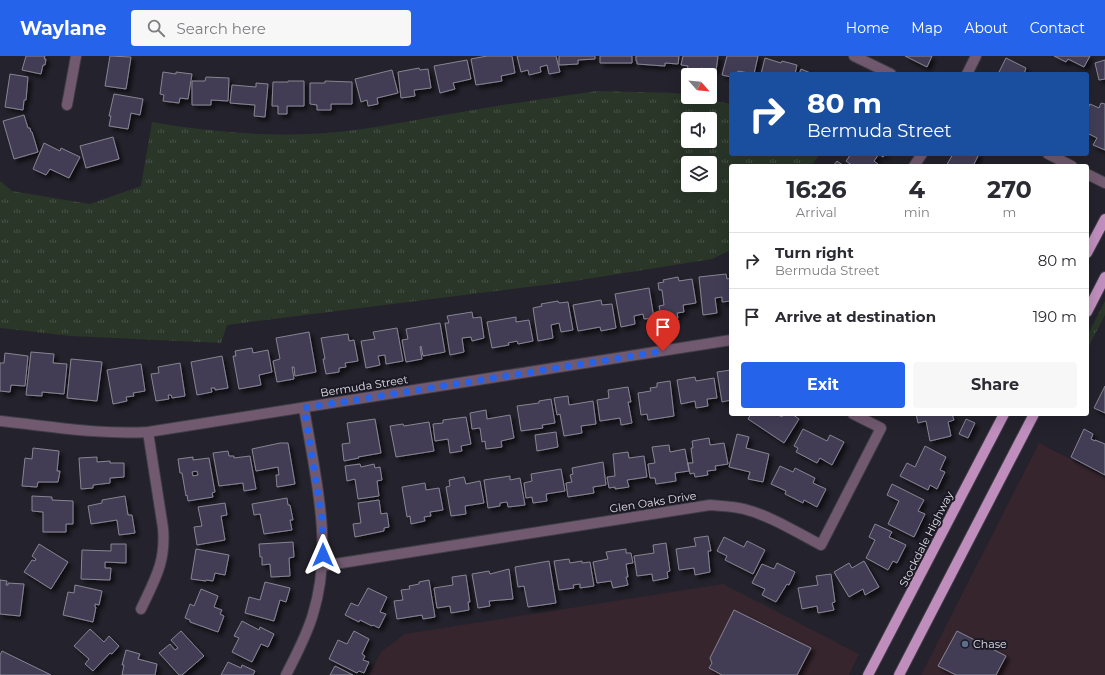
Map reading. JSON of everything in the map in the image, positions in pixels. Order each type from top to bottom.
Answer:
[{"type":"main road","points":[[1089,249],[1105,219]]},
{"type":"main road","points":[[1089,308],[1105,277]]},
{"type":"main road","name":"Stockdale Highway","points":[[868,675],[1003,416]]},
{"type":"main road","points":[[899,675],[1033,416]]},
{"type":"street","points":[[67,105],[76,56]]},
{"type":"street","points":[[854,56],[887,72]]},
{"type":"street","points":[[968,72],[976,56]]},
{"type":"street","points":[[1052,156],[1068,164]]},
{"type":"street","points":[[1089,175],[1105,183]]},
{"type":"street","name":"Bermuda Street","points":[[0,421],[122,434],[148,432],[729,340]]},
{"type":"street","points":[[286,675],[304,639],[314,613],[320,586],[322,566],[322,519],[304,408]]},
{"type":"street","name":"Glen Oaks Drive","points":[[322,566],[710,506],[743,508],[760,514],[821,545],[881,428],[857,416]]},
{"type":"street","points":[[141,609],[159,572],[163,558],[164,543],[164,528],[148,432]]},
{"type":"shaded area","points":[[1039,443],[1105,477],[1105,675],[921,675]]},
{"type":"shaded area","points":[[723,584],[859,654],[849,675],[369,675],[381,652],[405,634]]},
{"type":"green space","points":[[597,91],[676,93],[681,94],[681,104],[717,104],[717,101],[729,104],[729,156],[818,156],[812,164],[729,164],[729,251],[712,259],[568,282],[227,325],[221,343],[71,336],[0,328],[0,181],[12,191],[90,204],[141,186],[152,122],[211,130],[289,134],[327,133],[380,126]]},
{"type":"green space","points":[[1105,301],[1105,315],[1089,346],[1089,332]]},
{"type":"building","points":[[26,56],[45,56],[45,65],[43,65],[41,74],[22,70]]},
{"type":"building","points":[[110,56],[131,57],[126,89],[105,86]]},
{"type":"building","points":[[487,56],[512,56],[515,73],[501,76],[502,81],[476,85],[471,59]]},
{"type":"building","points":[[517,56],[556,56],[560,72],[549,74],[547,65],[540,67],[541,72],[529,75],[528,70],[521,72]]},
{"type":"building","points":[[559,56],[595,56],[595,59],[578,60],[578,64],[559,65]]},
{"type":"building","points":[[600,56],[632,56],[632,63],[600,63]]},
{"type":"building","points":[[636,56],[679,56],[678,64],[665,63],[665,66],[637,64]]},
{"type":"building","points":[[683,56],[718,56],[716,68],[688,68],[688,66],[681,65]]},
{"type":"building","points":[[727,56],[758,56],[754,72],[738,71],[729,72],[729,77],[722,75]]},
{"type":"building","points":[[905,56],[932,56],[927,67]]},
{"type":"building","points":[[1054,56],[1090,56],[1084,67],[1068,59],[1066,62]]},
{"type":"building","points":[[765,58],[781,63],[782,61],[797,65],[795,72],[762,72]]},
{"type":"building","points":[[1006,58],[1026,68],[1025,72],[999,72]]},
{"type":"building","points":[[467,60],[471,79],[453,83],[455,89],[440,93],[434,66]]},
{"type":"building","points":[[1105,60],[1105,79],[1099,80],[1095,63]]},
{"type":"building","points":[[419,68],[420,70],[428,69],[431,88],[414,90],[415,96],[401,98],[398,72]]},
{"type":"building","points":[[801,69],[808,72],[800,72]]},
{"type":"building","points":[[392,70],[398,93],[377,98],[378,104],[368,106],[367,100],[361,102],[355,79]]},
{"type":"building","points":[[163,72],[192,74],[188,99],[180,98],[179,103],[163,101],[164,95],[160,94]]},
{"type":"building","points":[[10,74],[28,77],[26,100],[24,100],[23,110],[5,107]]},
{"type":"building","points":[[206,77],[229,78],[228,101],[211,100],[211,105],[192,105],[192,81],[205,81]]},
{"type":"building","points":[[304,81],[304,106],[287,106],[287,114],[278,114],[278,106],[272,106],[273,82]]},
{"type":"building","points":[[325,81],[352,82],[352,104],[331,104],[331,110],[317,110],[317,105],[310,104],[310,83],[325,83]]},
{"type":"building","points":[[256,83],[268,84],[265,117],[254,116],[255,105],[230,103],[232,85],[256,87]]},
{"type":"building","points":[[114,94],[143,99],[140,115],[131,113],[128,129],[109,126],[111,116],[109,116]]},
{"type":"building","points":[[1101,103],[1105,104],[1105,150],[1093,145],[1097,138],[1089,134],[1089,106],[1090,104],[1099,108]]},
{"type":"building","points":[[24,115],[28,128],[30,128],[32,132],[38,152],[14,159],[3,121]]},
{"type":"building","points":[[113,137],[119,159],[86,168],[80,146]]},
{"type":"building","points":[[44,143],[60,151],[61,148],[80,157],[69,178],[50,169],[46,175],[33,169]]},
{"type":"building","points":[[850,156],[878,156],[874,161],[878,164],[850,164],[846,161]]},
{"type":"building","points":[[952,156],[978,156],[974,164],[947,164]]},
{"type":"building","points":[[726,274],[727,279],[729,278],[729,301],[722,302],[722,297],[715,298],[717,313],[703,315],[699,277]]},
{"type":"building","points":[[678,277],[679,281],[692,279],[696,303],[683,305],[684,312],[677,313],[678,318],[662,321],[659,306],[664,305],[662,290],[659,290],[658,283],[664,282],[663,280]]},
{"type":"building","points":[[649,288],[654,318],[644,319],[643,314],[634,316],[635,324],[621,327],[615,294]]},
{"type":"building","points":[[601,300],[602,305],[612,304],[616,328],[601,331],[600,327],[578,331],[573,305]]},
{"type":"building","points":[[558,301],[559,303],[568,302],[573,330],[561,332],[559,323],[551,325],[553,338],[538,341],[533,308],[542,306],[541,304]]},
{"type":"building","points":[[472,312],[473,318],[481,317],[484,338],[472,341],[471,337],[462,338],[464,352],[450,355],[445,323],[449,323],[447,316]]},
{"type":"building","points":[[516,317],[516,322],[529,320],[533,341],[518,344],[517,341],[508,343],[509,345],[492,348],[487,322]]},
{"type":"building","points":[[440,323],[445,352],[423,356],[421,346],[422,359],[406,362],[402,340],[408,339],[406,329]]},
{"type":"building","points":[[397,328],[403,361],[386,364],[385,355],[378,356],[380,365],[366,368],[361,341],[375,339],[373,332]]},
{"type":"building","points":[[309,332],[316,372],[295,376],[294,367],[292,367],[294,379],[277,382],[273,361],[280,359],[276,338]]},
{"type":"building","points":[[348,334],[349,341],[354,340],[358,361],[345,363],[346,367],[339,368],[339,372],[326,374],[321,338]]},
{"type":"building","points":[[252,348],[253,353],[268,350],[272,372],[259,375],[261,385],[239,389],[233,356],[236,356],[235,351]]},
{"type":"building","points":[[31,352],[54,354],[53,363],[67,364],[64,394],[42,392],[42,396],[26,395]]},
{"type":"building","points":[[5,353],[28,356],[25,386],[11,385],[10,392],[0,391],[0,363],[4,363]]},
{"type":"building","points":[[222,356],[228,388],[215,390],[215,388],[211,388],[212,392],[197,395],[191,362]]},
{"type":"building","points":[[71,359],[102,362],[97,401],[67,398]]},
{"type":"building","points":[[180,363],[185,396],[172,398],[171,395],[168,395],[169,399],[156,401],[151,374],[159,373],[158,367]]},
{"type":"building","points":[[141,364],[145,391],[133,393],[134,396],[126,397],[127,401],[113,404],[107,370]]},
{"type":"building","points":[[729,370],[729,400],[722,402],[717,372]]},
{"type":"building","points":[[695,377],[696,381],[714,378],[717,398],[707,399],[708,406],[696,408],[695,401],[681,404],[677,380]]},
{"type":"building","points":[[670,381],[674,416],[648,420],[647,414],[641,415],[638,393],[651,391],[650,388],[657,387],[657,383]]},
{"type":"building","points":[[1105,386],[1105,413],[1094,408]]},
{"type":"building","points":[[628,387],[631,402],[628,402],[632,423],[621,425],[620,418],[600,421],[597,400],[609,398],[608,390]]},
{"type":"building","points":[[568,396],[569,405],[593,401],[596,424],[581,426],[582,433],[564,436],[560,414],[557,415],[554,398]]},
{"type":"building","points":[[551,399],[555,423],[542,425],[543,428],[521,431],[517,406],[539,403],[539,401]]},
{"type":"building","points":[[486,410],[487,419],[510,415],[514,438],[501,441],[502,447],[486,449],[485,441],[482,442],[480,428],[472,429],[470,413]]},
{"type":"building","points":[[750,416],[795,416],[799,419],[784,443],[748,419]]},
{"type":"building","points":[[916,416],[953,416],[954,420],[948,422],[951,436],[930,441],[926,421],[918,423]]},
{"type":"building","points":[[466,417],[471,444],[461,446],[462,451],[450,453],[448,439],[435,441],[433,424],[443,423],[443,420]]},
{"type":"building","points":[[375,419],[381,453],[344,461],[342,444],[350,443],[347,423]]},
{"type":"building","points":[[966,419],[975,423],[968,438],[959,434]]},
{"type":"building","points":[[429,422],[434,451],[396,457],[390,426],[403,424],[404,426]]},
{"type":"building","points":[[803,429],[827,441],[830,435],[844,442],[832,465],[820,458],[817,463],[796,452],[798,448],[794,446]]},
{"type":"building","points":[[1084,429],[1093,434],[1091,439],[1105,444],[1105,475],[1071,457]]},
{"type":"building","points":[[556,432],[558,447],[537,451],[535,435]]},
{"type":"building","points":[[737,434],[749,437],[746,448],[769,454],[763,482],[748,479],[750,472],[729,467]]},
{"type":"building","points":[[709,438],[710,445],[724,443],[728,464],[715,466],[716,470],[707,471],[708,475],[695,477],[694,473],[690,474],[688,463],[693,463],[691,448],[693,448],[692,441]]},
{"type":"building","points":[[280,443],[288,443],[295,484],[277,487],[276,475],[279,475],[278,467],[256,471],[252,449]]},
{"type":"building","points":[[669,445],[670,452],[685,449],[689,471],[675,473],[676,481],[656,484],[655,478],[650,478],[648,464],[655,463],[652,447]]},
{"type":"building","points":[[925,446],[946,457],[940,470],[945,472],[937,489],[930,485],[928,490],[900,476],[907,463],[915,467]]},
{"type":"building","points":[[33,448],[59,451],[57,471],[60,471],[58,482],[38,482],[37,487],[22,486],[25,458],[32,459]]},
{"type":"building","points":[[228,451],[229,456],[234,456],[234,458],[250,456],[256,489],[244,491],[243,483],[219,486],[213,453]]},
{"type":"building","points":[[628,452],[629,458],[644,456],[647,477],[627,480],[629,487],[615,489],[615,487],[609,488],[607,477],[615,476],[613,454]]},
{"type":"building","points":[[97,457],[97,462],[110,461],[110,463],[124,463],[124,477],[110,478],[110,483],[93,485],[93,488],[81,489],[79,458]]},
{"type":"building","points":[[193,457],[193,460],[209,458],[215,492],[212,493],[213,497],[188,501],[182,473],[180,473],[178,459]],"holes":[[[197,471],[198,475],[193,476],[192,472]]]},
{"type":"building","points":[[603,462],[606,485],[593,487],[594,493],[568,497],[566,483],[572,482],[570,475],[573,474],[572,468]]},
{"type":"building","points":[[360,464],[361,467],[374,464],[375,468],[380,467],[382,480],[377,481],[379,496],[358,499],[355,479],[347,481],[345,466]]},
{"type":"building","points":[[780,466],[793,472],[795,468],[815,478],[813,483],[826,489],[817,507],[804,500],[803,503],[785,494],[786,491],[771,484]]},
{"type":"building","points":[[561,469],[565,491],[546,494],[547,501],[533,503],[532,497],[526,498],[524,483],[532,481],[531,474]]},
{"type":"building","points":[[510,476],[510,480],[520,478],[525,505],[508,507],[507,502],[500,503],[500,506],[488,508],[484,480]]},
{"type":"building","points":[[464,477],[466,484],[480,481],[484,503],[465,506],[466,514],[451,516],[446,487],[450,486],[449,480]]},
{"type":"building","points":[[425,483],[426,490],[439,488],[443,510],[430,512],[431,516],[424,517],[425,521],[411,524],[410,516],[407,517],[402,487]]},
{"type":"building","points":[[892,484],[924,500],[918,511],[925,514],[914,537],[888,524],[899,501],[887,495]]},
{"type":"building","points":[[32,496],[52,497],[52,500],[73,501],[73,524],[66,524],[66,532],[43,532],[43,512],[32,511]]},
{"type":"building","points":[[125,496],[128,515],[132,515],[135,533],[119,535],[117,520],[91,524],[88,506],[102,503],[102,500]]},
{"type":"building","points":[[287,498],[293,520],[290,520],[292,530],[264,534],[260,514],[254,515],[252,504]]},
{"type":"building","points":[[379,500],[381,514],[387,513],[389,527],[384,528],[384,531],[355,537],[353,524],[361,523],[358,503]]},
{"type":"building","points":[[225,503],[227,515],[221,516],[225,540],[197,545],[194,527],[202,526],[198,507]]},
{"type":"building","points":[[875,524],[892,532],[889,537],[906,545],[897,563],[893,561],[888,570],[866,558],[875,540],[869,537]]},
{"type":"building","points":[[708,536],[711,551],[708,551],[710,572],[695,575],[694,568],[679,570],[676,549],[696,546],[694,538]]},
{"type":"building","points":[[724,537],[744,547],[747,541],[765,550],[753,574],[725,560],[727,556],[717,551]]},
{"type":"building","points":[[293,542],[294,557],[289,558],[290,576],[271,577],[270,564],[262,565],[259,544]]},
{"type":"building","points":[[666,543],[670,571],[667,572],[668,578],[653,581],[652,574],[637,576],[634,556],[654,553],[653,545]]},
{"type":"building","points":[[39,544],[68,562],[51,589],[24,572],[32,560],[35,561],[36,559],[32,556]]},
{"type":"building","points":[[111,544],[126,544],[126,563],[105,562],[105,568],[111,568],[110,580],[81,579],[82,550],[111,551]]},
{"type":"building","points":[[196,549],[229,555],[225,575],[215,573],[213,581],[191,579]]},
{"type":"building","points":[[626,549],[626,553],[631,553],[633,563],[626,564],[628,577],[626,577],[628,585],[613,588],[611,581],[597,583],[593,562],[608,559],[606,552]]},
{"type":"building","points":[[569,559],[570,563],[582,561],[582,563],[590,562],[594,586],[580,588],[580,584],[573,585],[574,588],[559,590],[554,561]]},
{"type":"building","points":[[549,561],[556,603],[528,607],[524,586],[518,587],[515,567]]},
{"type":"building","points":[[864,561],[879,587],[865,595],[863,589],[849,597],[834,572],[849,563],[852,568]]},
{"type":"building","points":[[777,563],[795,572],[789,585],[787,584],[776,602],[762,595],[765,589],[752,583],[762,564],[774,569]]},
{"type":"building","points":[[509,569],[513,599],[489,601],[490,606],[478,608],[472,574],[489,571],[490,574]]},
{"type":"building","points":[[831,574],[835,602],[832,603],[834,610],[818,613],[817,606],[802,609],[798,588],[818,585],[816,576]]},
{"type":"building","points":[[466,575],[470,602],[468,602],[469,610],[451,613],[450,606],[437,608],[434,588],[453,585],[452,577]]},
{"type":"building","points":[[0,580],[7,581],[6,585],[8,585],[8,583],[24,584],[20,616],[0,614]]},
{"type":"building","points":[[429,580],[435,617],[423,619],[422,615],[397,619],[394,601],[403,600],[401,590],[410,589],[409,586]]},
{"type":"building","points":[[265,582],[290,588],[286,602],[280,600],[274,621],[245,613],[249,597],[260,600]]},
{"type":"building","points":[[75,585],[102,591],[99,605],[95,604],[96,607],[93,622],[63,615],[68,592],[74,593]]},
{"type":"building","points":[[368,588],[387,597],[380,612],[386,614],[379,628],[360,620],[359,622],[345,615],[351,603],[358,606]]},
{"type":"building","points":[[201,589],[218,596],[214,607],[222,610],[220,614],[224,616],[218,632],[190,622],[190,620],[185,618],[190,604],[194,606]]},
{"type":"building","points":[[734,610],[811,648],[797,675],[722,675],[709,668],[712,663],[710,658]]},
{"type":"building","points":[[242,621],[259,630],[260,627],[274,634],[268,647],[261,644],[252,662],[232,652],[239,638],[234,636]]},
{"type":"building","points":[[90,629],[104,642],[109,636],[119,646],[93,671],[85,664],[89,659],[74,646]]},
{"type":"building","points":[[181,631],[204,656],[182,675],[179,675],[159,653],[170,644],[175,650],[178,648],[171,640]]},
{"type":"building","points":[[354,631],[369,639],[362,654],[365,656],[363,660],[369,662],[364,673],[359,671],[357,673],[329,659],[338,640],[347,644]]},
{"type":"building","name":"Chase","points":[[957,631],[1006,656],[996,675],[956,675],[938,666]]},
{"type":"building","points":[[126,650],[140,654],[138,659],[157,664],[155,675],[122,675],[124,665],[122,665]]},
{"type":"building","points":[[2,651],[51,675],[0,675],[0,655]]},
{"type":"building","points":[[228,662],[241,668],[242,665],[255,671],[253,675],[221,675]]},
{"type":"building","points":[[335,666],[353,675],[330,675]]},
{"type":"place","name":"Chase","points":[[965,644]]},
{"type":"route","points":[[323,555],[322,519],[304,408],[663,351]]}]
